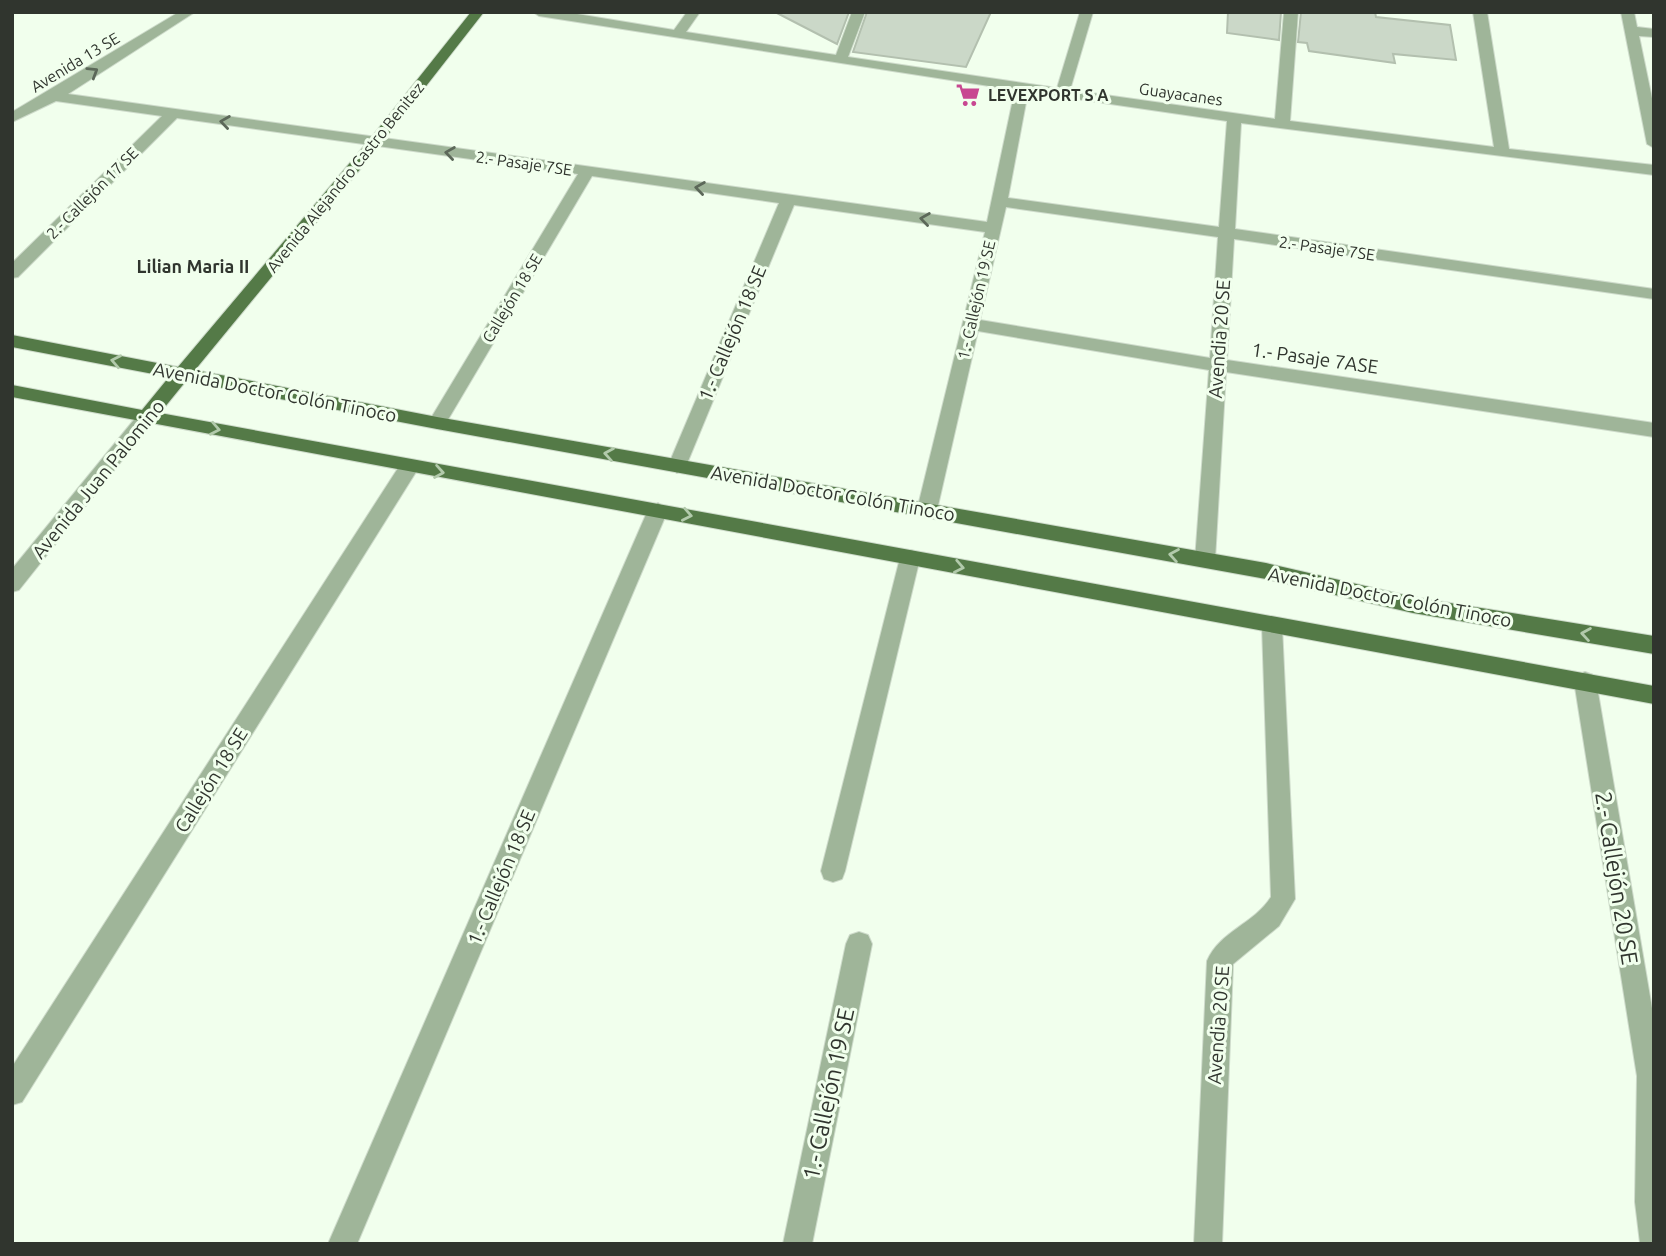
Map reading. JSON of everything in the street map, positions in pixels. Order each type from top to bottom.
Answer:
[{"type":"main road","name":"Avenida Alejandro Castro Benitez","points":[[183,374],[376,142],[478,12]]},
{"type":"main road","name":"Avenida Doctor Colón Tinoco","points":[[12,341],[437,423],[1205,560],[1413,606],[1654,645]]},
{"type":"main road","name":"Avenida Juan Palomino","points":[[148,415],[183,374]]},
{"type":"main road","points":[[12,391],[409,467],[658,510],[1654,695]]},
{"type":"street","name":"Avenida 13 SE","points":[[12,117],[54,96],[189,12]]},
{"type":"street","name":"Guayacanes","points":[[539,12],[1062,95],[1502,153],[1654,170]]},
{"type":"street","points":[[677,34],[694,12]]},
{"type":"street","points":[[840,61],[859,12]]},
{"type":"street","points":[[1062,95],[1087,12]]},
{"type":"street","points":[[1282,125],[1292,12]]},
{"type":"street","points":[[1480,12],[1502,153]]},
{"type":"street","points":[[1627,12],[1654,144]]},
{"type":"street","points":[[1632,32],[1654,33]]},
{"type":"street","name":"1.- Callejón 19 SE","points":[[927,510],[1000,201],[1022,89]]},
{"type":"street","name":"2.- Pasaje 7SE","points":[[54,96],[993,228]]},
{"type":"street","name":"2.- Callejón 17 SE","points":[[12,273],[173,114]]},
{"type":"street","name":"Avendia 20 SE","points":[[1205,560],[1234,119]]},
{"type":"street","name":"Callejón 18 SE","points":[[437,423],[587,172]]},
{"type":"street","name":"1.- Callejón 18 SE","points":[[677,466],[788,200]]},
{"type":"street","name":"2.- Pasaje 7SE","points":[[1000,201],[1654,295]]},
{"type":"street","name":"1.- Pasaje 7ASE","points":[[971,324],[1217,365],[1654,430]]},
{"type":"street","name":"Avenida Juan Palomino","points":[[12,584],[148,415]]},
{"type":"street","name":"Callejón 18 SE","points":[[12,1092],[409,467]]},
{"type":"street","name":"1.- Callejón 18 SE","points":[[342,1244],[658,510]]},
{"type":"street","points":[[833,871],[910,558]]},
{"type":"street","name":"Avendia 20 SE","points":[[1208,1244],[1220,961],[1227,947],[1270,921],[1283,899],[1272,625]]},
{"type":"street","name":"2.- Callejón 20 SE","points":[[1585,681],[1650,1076],[1649,1202],[1654,1243]]},
{"type":"street","name":"1.- Callejón 19 SE","points":[[797,1244],[859,944]]},
{"type":"building","points":[[775,12],[849,12],[837,44]]},
{"type":"building","points":[[867,12],[991,12],[966,67],[853,52]]},
{"type":"building","points":[[1228,12],[1281,12],[1279,40],[1227,33]]},
{"type":"building","points":[[1301,12],[1375,12],[1376,17],[1450,25],[1456,60],[1393,54],[1395,63],[1309,51],[1307,43],[1298,42]]},
{"type":"place","name":"LEVEXPORT S A","points":[[968,95]]},
{"type":"district","name":"Lilian Maria II","points":[[193,266]]}]
